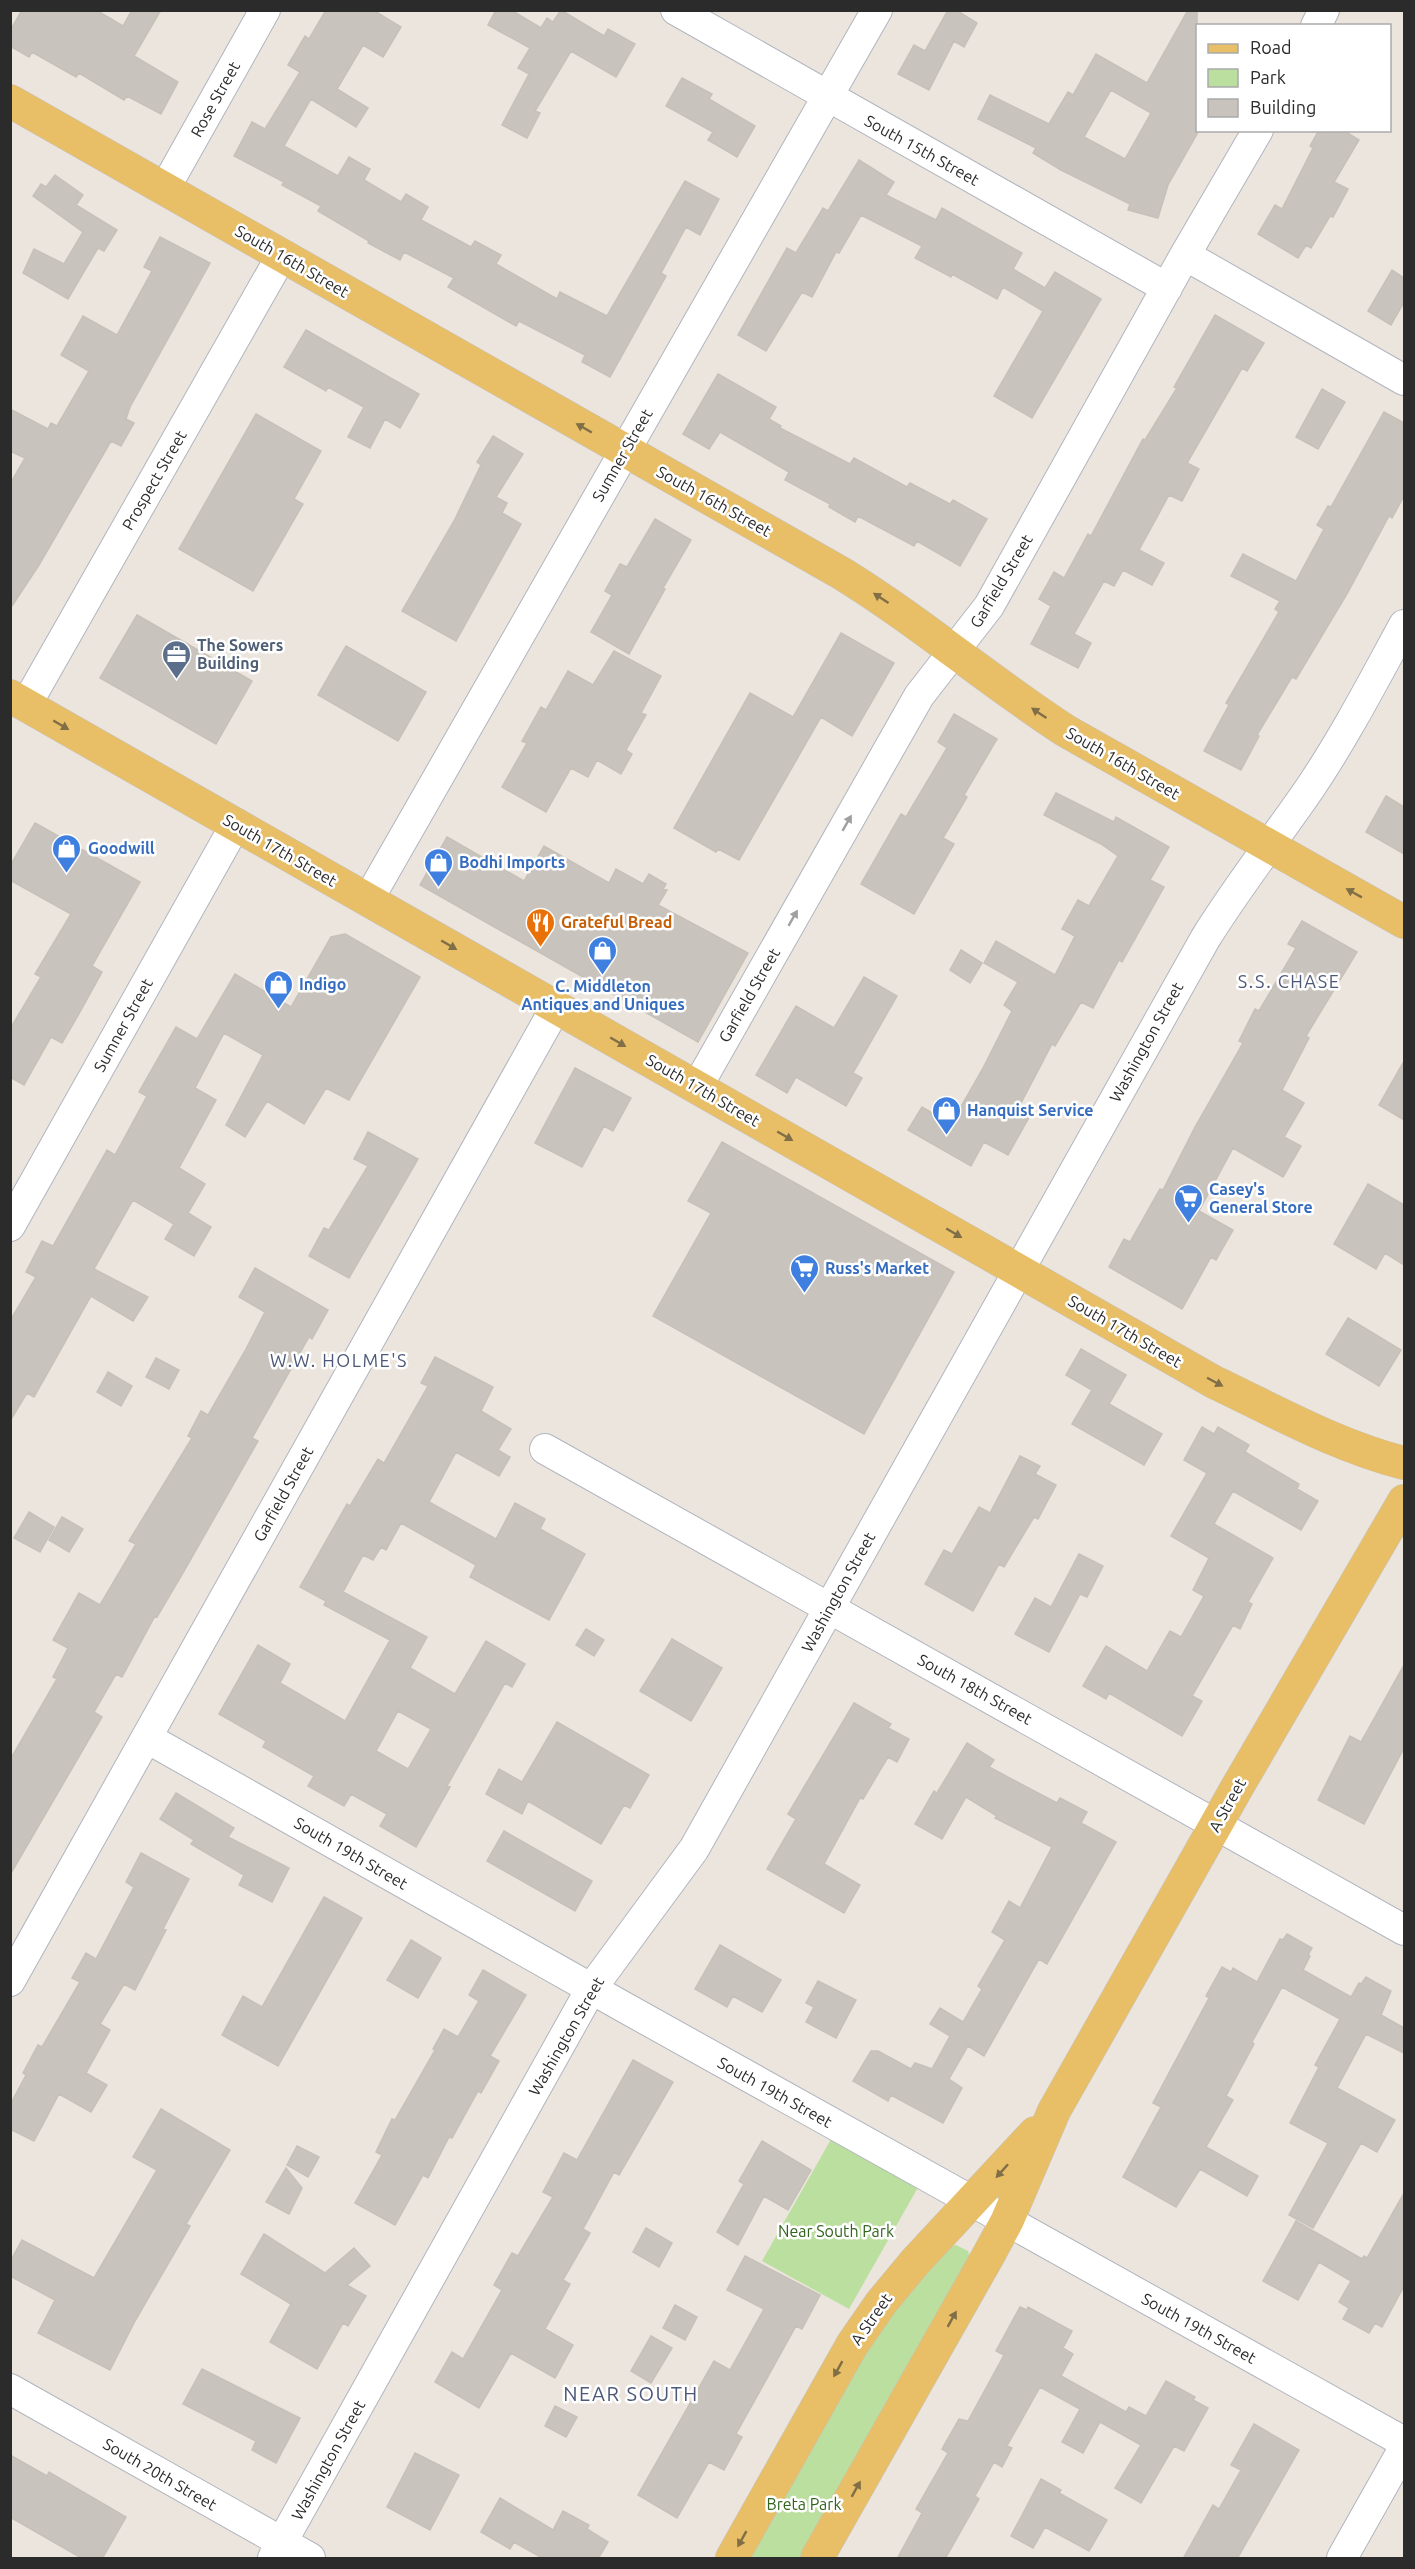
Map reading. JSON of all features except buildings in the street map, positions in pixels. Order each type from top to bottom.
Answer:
[{"type":"main road","name":"South 16th Street","points":[[10,101],[841,573],[881,598],[1032,709],[1066,731],[1404,922]]},
{"type":"main road","name":"South 17th Street","points":[[18,701],[1214,1382],[1308,1429],[1356,1449],[1404,1463]]},
{"type":"main road","name":"A Street","points":[[817,2559],[1006,2221],[1054,2111],[1404,1500]]},
{"type":"main road","name":"A Street","points":[[732,2559],[852,2345],[881,2303],[915,2262],[1054,2111]]},
{"type":"street","name":"Rose Street","points":[[165,188],[265,10]]},
{"type":"street","name":"South 15th Street","points":[[676,10],[1167,288]]},
{"type":"street","name":"Sumner Street","points":[[368,900],[877,10]]},
{"type":"street","points":[[1317,24],[1324,10]]},
{"type":"street","name":"Garfield Street","points":[[697,1087],[919,696],[989,606],[1185,255],[1257,132]]},
{"type":"street","name":"Prospect Street","points":[[18,701],[282,255]]},
{"type":"street","points":[[1185,255],[1404,380]]},
{"type":"street","name":"Washington Street","points":[[277,2550],[591,1989],[694,1849],[1205,939],[1268,845],[1310,788],[1404,625]]},
{"type":"street","name":"Sumner Street","points":[[10,1226],[236,824]]},
{"type":"street","name":"Garfield Street","points":[[10,1981],[556,1006]]},
{"type":"street","name":"South 18th Street","points":[[545,1449],[1404,1930]]},
{"type":"street","name":"South 19th Street","points":[[147,1738],[591,1989],[1404,2442]]},
{"type":"street","name":"South 20th Street","points":[[10,2389],[277,2550],[310,2559]]},
{"type":"street","points":[[1342,2559],[1404,2448]]},
{"type":"green space","name":"Near South Park","points":[[838,2127],[925,2175],[849,2309],[762,2261]]},
{"type":"green space","name":"Breta Park","points":[[956,2245],[968,2251],[970,2257],[802,2558],[745,2558],[880,2325],[948,2246]]},
{"type":"place","name":"The Sowers Building","points":[[176,680]]},
{"type":"place","name":"Goodwill","points":[[67,874]]},
{"type":"place","name":"Bodhi Imports","points":[[438,888]]},
{"type":"place","name":"Grateful Bread","points":[[540,948]]},
{"type":"place","name":"C. Middleton Antiques and Uniques","points":[[603,976]]},
{"type":"place","name":"Indigo","points":[[278,1010]]},
{"type":"place","name":"Hanquist Service","points":[[946,1136]]},
{"type":"place","name":"Casey's General Store","points":[[1188,1224]]},
{"type":"place","name":"Russ's Market","points":[[804,1294]]},
{"type":"district","name":"S.S. CHASE","points":[[1289,981]]},
{"type":"district","name":"W.W. HOLME'S","points":[[339,1360]]},
{"type":"district","name":"NEAR SOUTH","points":[[631,2393]]}]
